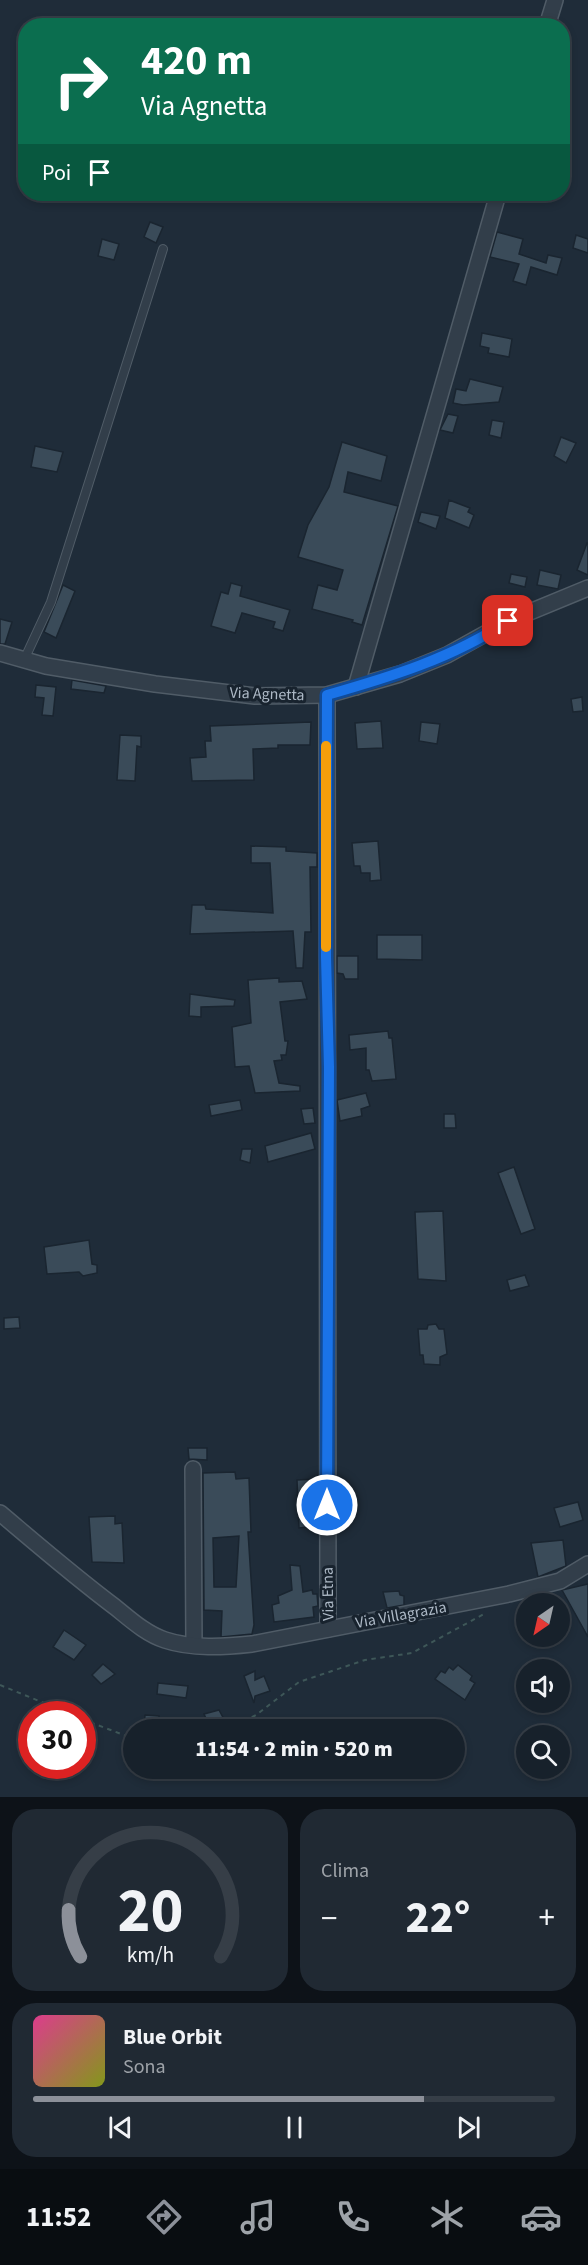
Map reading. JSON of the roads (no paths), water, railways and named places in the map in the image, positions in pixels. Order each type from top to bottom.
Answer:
[{"type":"street","points":[[549,18],[555,0]]},
{"type":"street","points":[[356,687],[496,201]]},
{"type":"street","name":"Via Agnetta","points":[[0,653],[24,660],[155,684],[255,696],[327,695],[447,655],[508,621],[588,588]]},
{"type":"street","name":"Via Etna","points":[[327,695],[328,1629]]},
{"type":"street","points":[[193,1469],[194,1645]]},
{"type":"street","name":"Via Villagrazia","points":[[0,1514],[80,1581],[148,1632],[165,1641],[194,1645],[221,1647],[252,1644],[500,1596],[560,1581],[588,1564]]},
{"type":"lane","points":[[24,660],[51,602],[163,249]]}]
